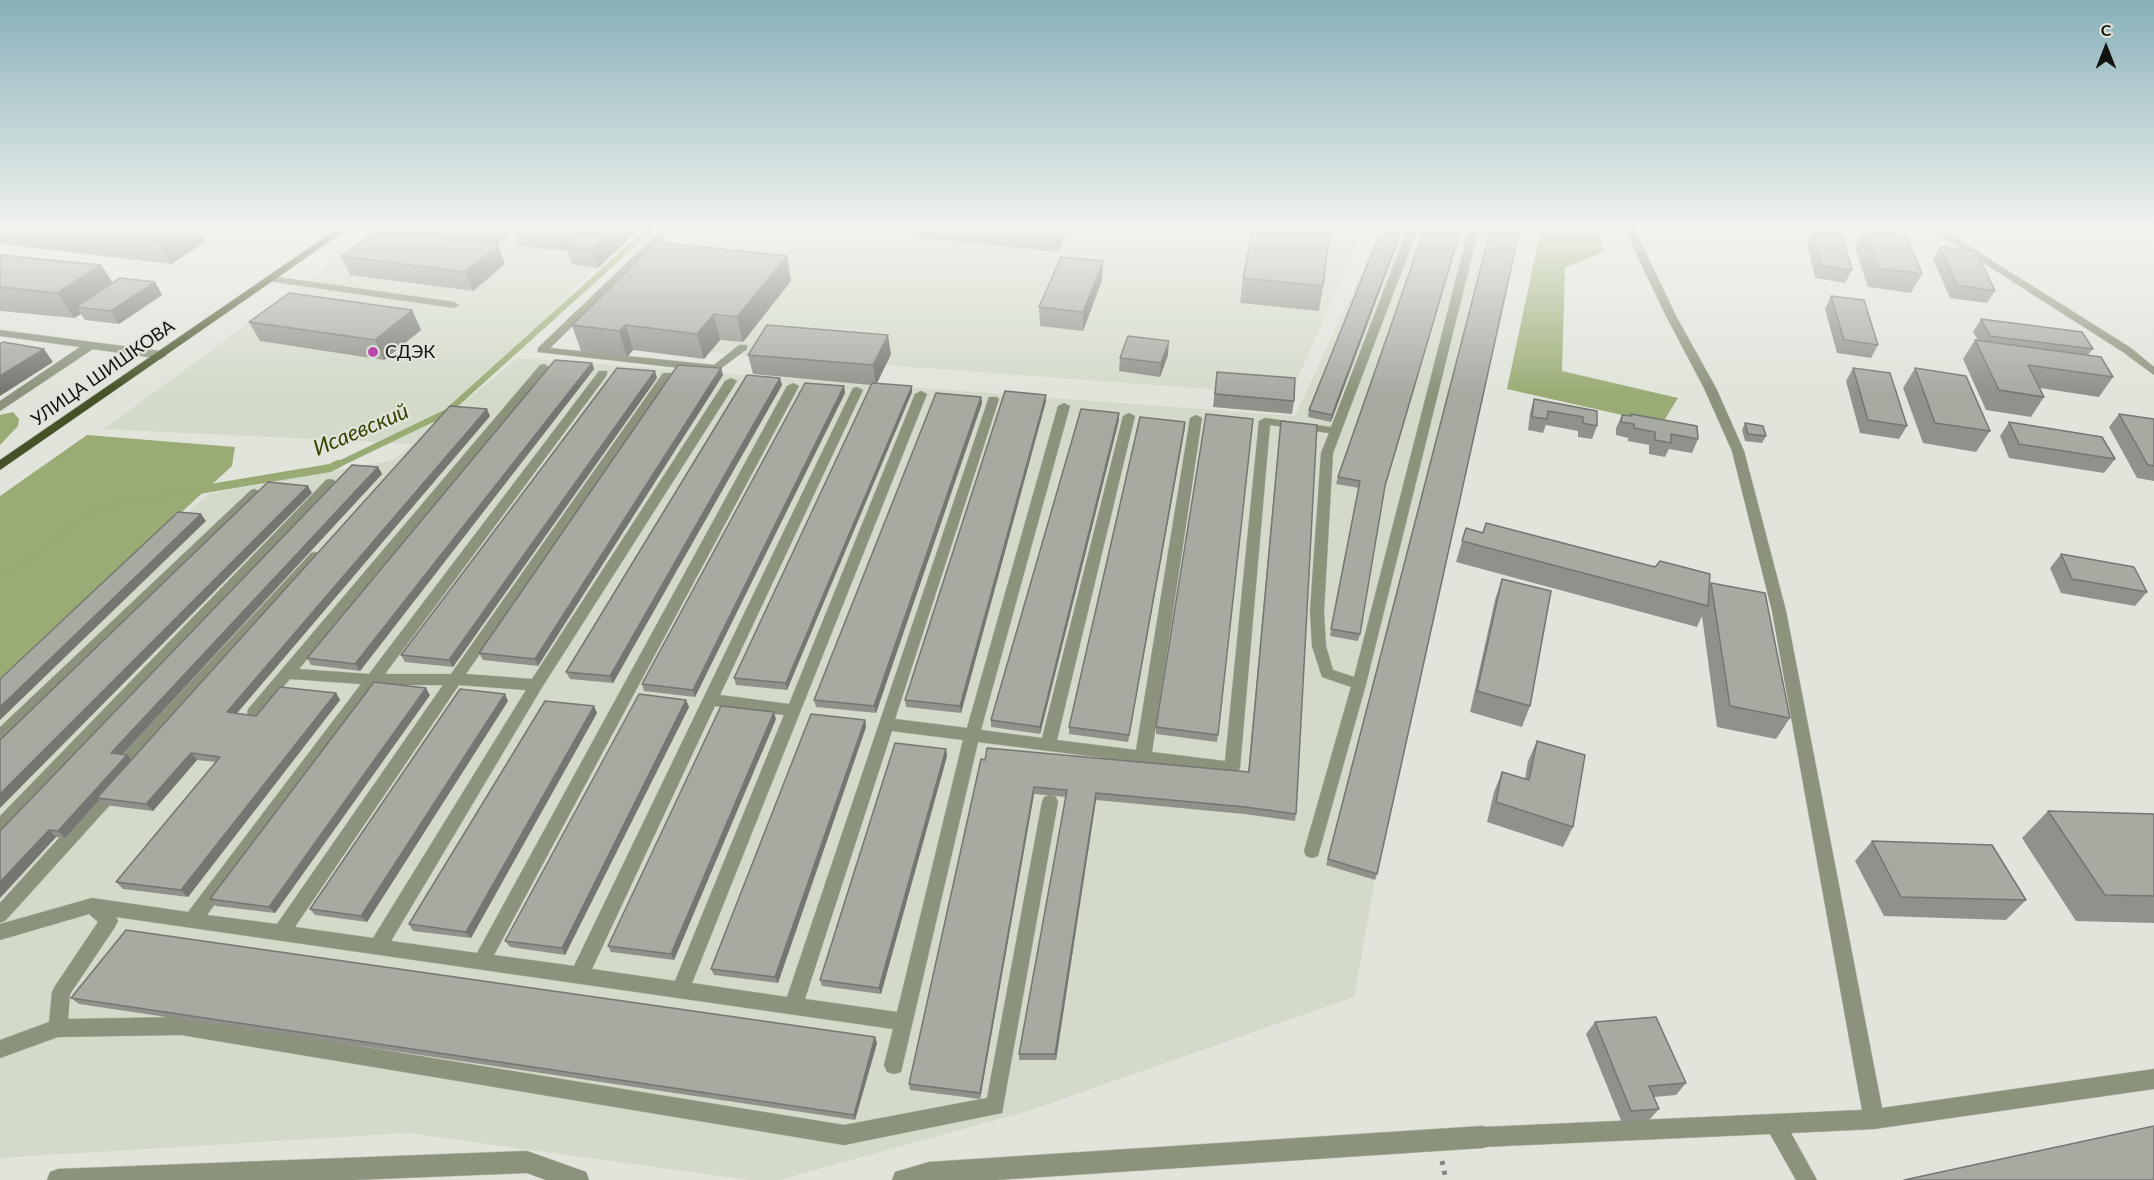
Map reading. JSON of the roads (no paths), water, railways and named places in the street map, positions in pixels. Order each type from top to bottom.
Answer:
[{"type":"main road","name":"УЛИЦА ШИШКОВА","points":[[0,466],[265,283]]},
{"type":"street","points":[[0,333],[161,355]]},
{"type":"street","points":[[0,407],[90,346]]},
{"type":"street","points":[[903,1180],[940,1172],[1483,1137]]},
{"type":"street","points":[[58,1180],[527,1162],[578,1180]]},
{"type":"lane","points":[[300,283],[454,305]]},
{"type":"lane","points":[[611,283],[542,350],[716,369],[743,347]]},
{"type":"lane","points":[[1359,684],[1327,673],[1319,646],[1317,611],[1327,453],[1392,283]]},
{"type":"lane","points":[[1312,850],[1359,684],[1460,283]]},
{"type":"lane","points":[[1655,283],[1710,388],[1738,451],[1779,611],[1874,1119]]},
{"type":"lane","points":[[2021,283],[2127,350],[2154,372]]},
{"type":"lane","points":[[254,712],[544,366]]},
{"type":"lane","points":[[192,921],[603,373]]},
{"type":"lane","points":[[281,933],[454,679],[667,375]]},
{"type":"lane","points":[[377,947],[536,685],[731,381]]},
{"type":"lane","points":[[481,962],[793,386]]},
{"type":"lane","points":[[579,976],[857,390]]},
{"type":"lane","points":[[680,991],[921,394]]},
{"type":"lane","points":[[793,1007],[993,399]]},
{"type":"lane","points":[[894,1065],[972,736],[1064,406]]},
{"type":"lane","points":[[1048,746],[1130,416]]},
{"type":"lane","points":[[1143,757],[1196,418]]},
{"type":"lane","points":[[886,724],[1232,768],[1265,421],[1336,431]]},
{"type":"lane","points":[[0,827],[330,483]]},
{"type":"lane","points":[[0,736],[255,493]]},
{"type":"lane","points":[[0,915],[138,761],[132,754],[327,544]]},
{"type":"lane","points":[[287,673],[374,680],[454,679],[536,685]]},
{"type":"lane","points":[[710,700],[793,710]]},
{"type":"lane","points":[[0,1049],[58,1029],[181,1026],[844,1135],[995,1106],[1050,802]]},
{"type":"lane","points":[[0,932],[92,906],[904,1023]]},
{"type":"lane","points":[[58,1029],[61,992],[109,921],[92,906]]},
{"type":"lane","points":[[1483,1137],[1874,1119],[2154,1079]]},
{"type":"lane","points":[[1775,1124],[1807,1180]]},
{"type":"waterway","name":"Исаевский","points":[[335,466],[447,412],[590,283]]},
{"type":"waterway","name":"Исаевский","points":[[0,575],[14,570],[97,507],[330,468],[338,464]]},
{"type":"place","name":"СДЭК","points":[[373,352]]}]
